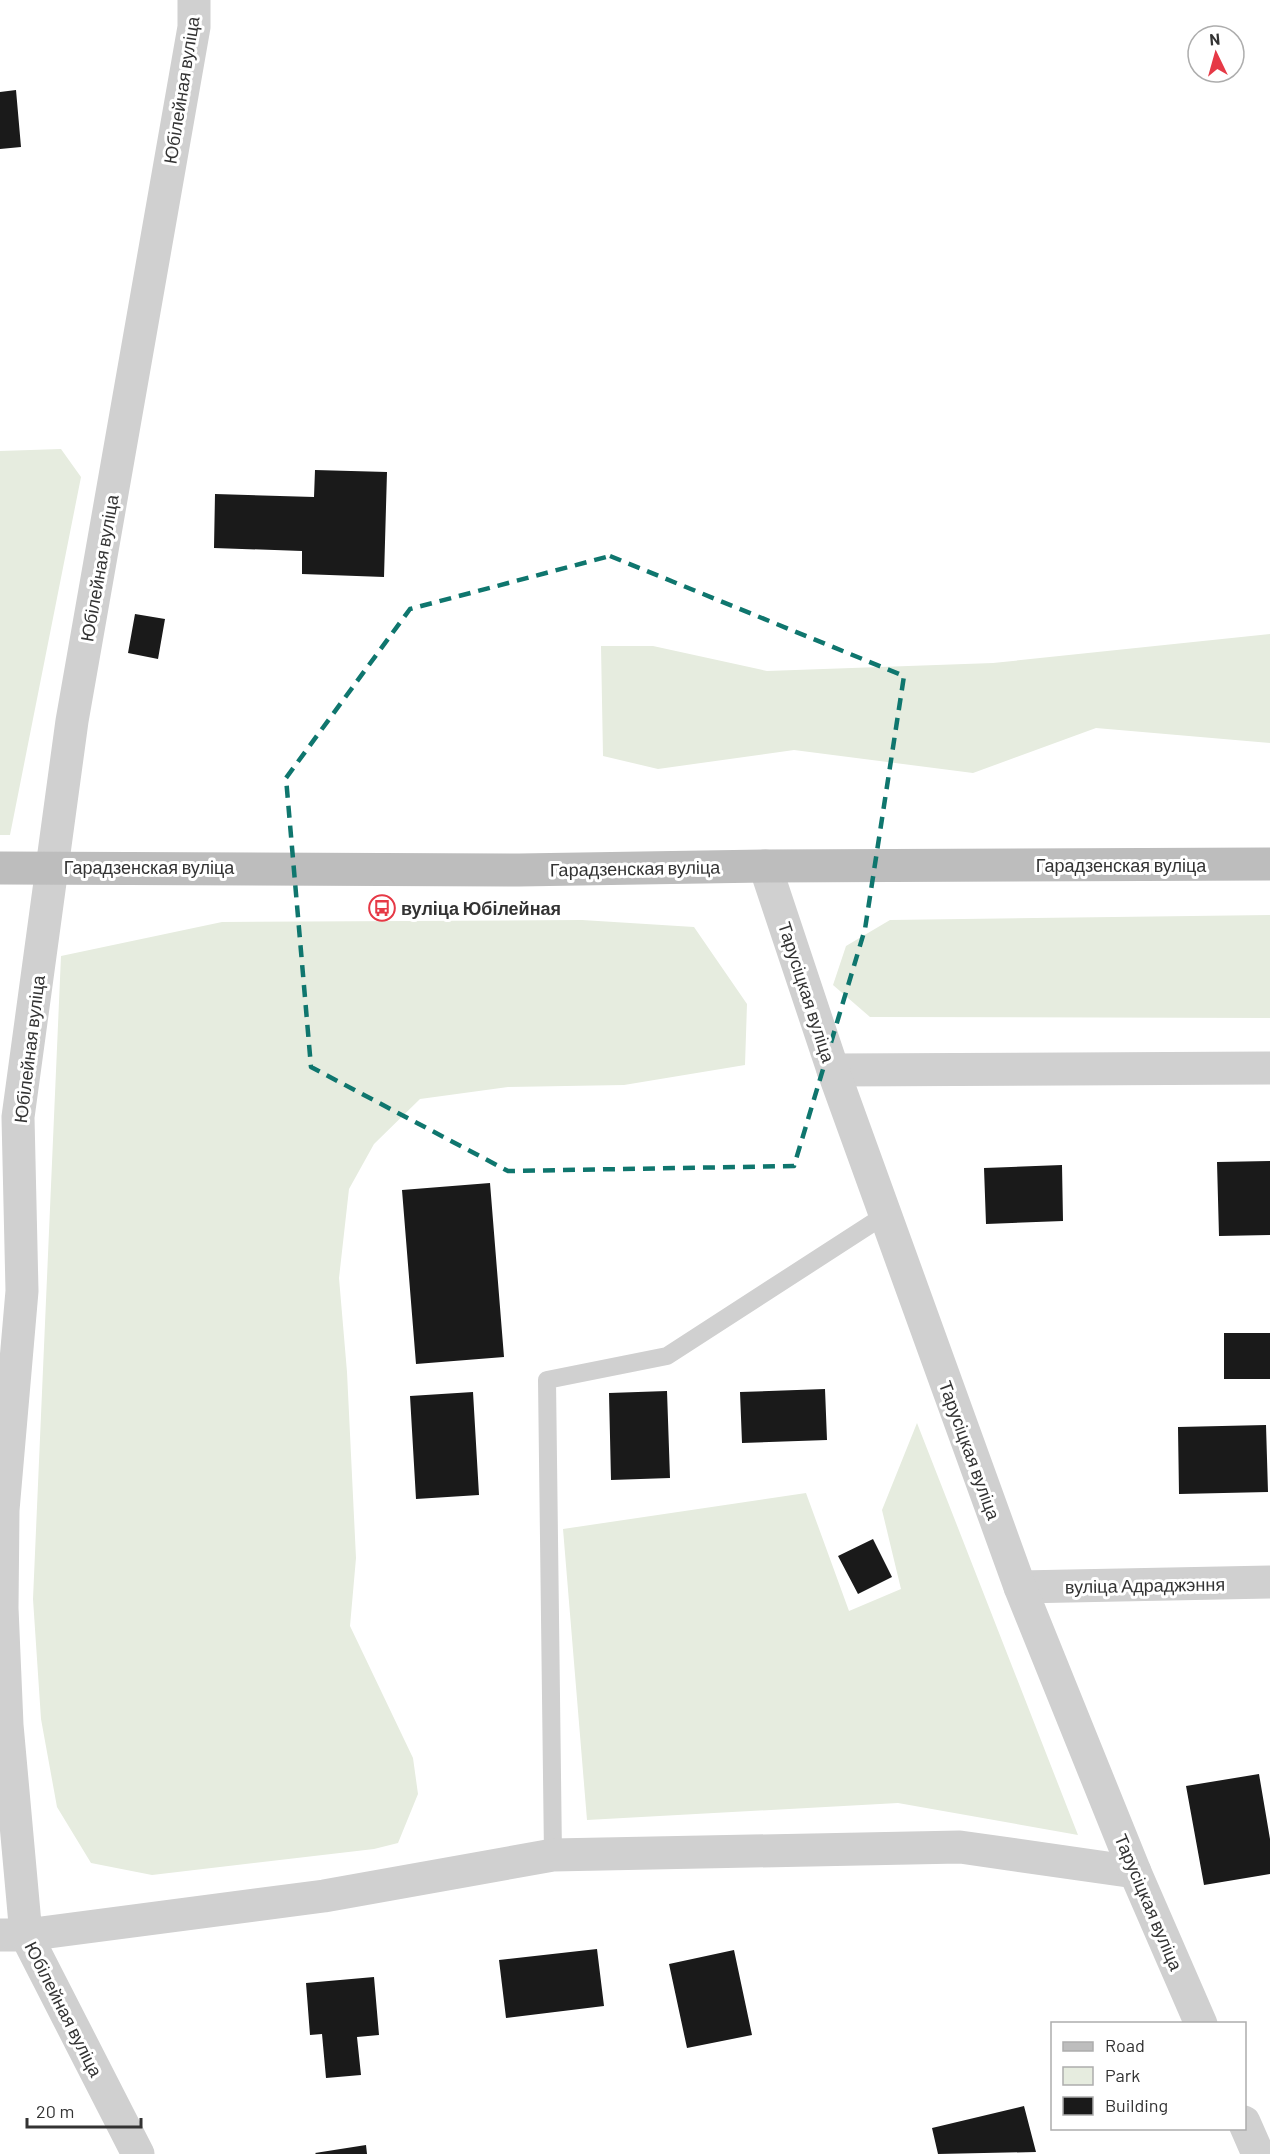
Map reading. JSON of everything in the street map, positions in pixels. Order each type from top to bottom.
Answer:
[{"type":"main road","name":"Гарадзенская вуліца","points":[[0,868],[519,870],[765,866],[1270,864]]},
{"type":"street","name":"Юбілейная вуліца","points":[[138,2154],[13,1935],[2,1608],[3,1510],[22,1291],[18,1117],[72,721],[194,27],[194,0]]},
{"type":"street","name":"Тарусіцкая вуліца","points":[[765,866],[833,1070],[1020,1587],[1135,1872],[1200,2022]]},
{"type":"street","points":[[833,1070],[1270,1068]]},
{"type":"street","name":"вуліца Адраджэння","points":[[1020,1587],[1270,1582]]},
{"type":"street","points":[[13,1935],[324,1896],[554,1855],[960,1847],[1135,1872]]},
{"type":"street","points":[[1246,2124],[1258,2154]]},
{"type":"lane","points":[[554,1855],[547,1380],[667,1356],[885,1215]]},
{"type":"highlighted area","points":[[610,556],[904,676],[865,929],[794,1166],[508,1171],[311,1067],[286,778],[410,609]]},
{"type":"green space","points":[[61,449],[81,477],[10,835],[0,835],[0,451]]},
{"type":"green space","points":[[1270,634],[1270,743],[1096,728],[973,773],[794,750],[658,769],[603,756],[601,646],[653,646],[767,671],[993,663]]},
{"type":"green space","points":[[1270,915],[1270,1018],[870,1017],[833,985],[846,946],[890,920]]},
{"type":"green space","points":[[582,920],[694,927],[747,1004],[745,1065],[624,1085],[508,1087],[420,1099],[374,1144],[349,1189],[339,1278],[347,1372],[356,1558],[350,1626],[413,1758],[418,1794],[398,1843],[374,1849],[152,1875],[91,1863],[57,1807],[41,1719],[33,1599],[61,956],[222,922]]},
{"type":"green space","points":[[917,1423],[1078,1835],[898,1803],[587,1820],[563,1529],[806,1493],[849,1611],[901,1589],[882,1510]]},
{"type":"building","points":[[16,90],[21,147],[0,149],[0,92]]},
{"type":"building","points":[[315,470],[387,472],[384,577],[302,574],[302,551],[214,548],[215,494],[314,497]]},
{"type":"building","points":[[135,614],[165,619],[158,659],[128,653]]},
{"type":"building","points":[[1270,1161],[1270,1235],[1219,1236],[1217,1162]]},
{"type":"building","points":[[1062,1165],[1063,1221],[986,1224],[984,1168]]},
{"type":"building","points":[[490,1183],[504,1357],[416,1364],[402,1190]]},
{"type":"building","points":[[1224,1333],[1270,1333],[1270,1379],[1224,1379]]},
{"type":"building","points":[[825,1389],[827,1440],[742,1443],[740,1392]]},
{"type":"building","points":[[667,1391],[670,1478],[611,1480],[609,1393]]},
{"type":"building","points":[[473,1392],[479,1495],[416,1499],[410,1396]]},
{"type":"building","points":[[1266,1425],[1268,1492],[1179,1494],[1178,1427]]},
{"type":"building","points":[[873,1539],[892,1577],[858,1594],[838,1556]]},
{"type":"building","points":[[1259,1774],[1270,1839],[1270,1874],[1204,1885],[1186,1786]]},
{"type":"building","points":[[597,1949],[604,2006],[506,2018],[499,1960]]},
{"type":"building","points":[[734,1950],[752,2035],[687,2048],[669,1964]]},
{"type":"building","points":[[374,1977],[379,2035],[357,2037],[361,2075],[326,2078],[322,2034],[310,2035],[306,1983]]},
{"type":"building","points":[[1024,2106],[1036,2152],[938,2154],[932,2128]]},
{"type":"building","points":[[366,2145],[367,2154],[315,2153]]},
{"type":"place","name":"вуліца Юбілейная","points":[[382,908]]}]
